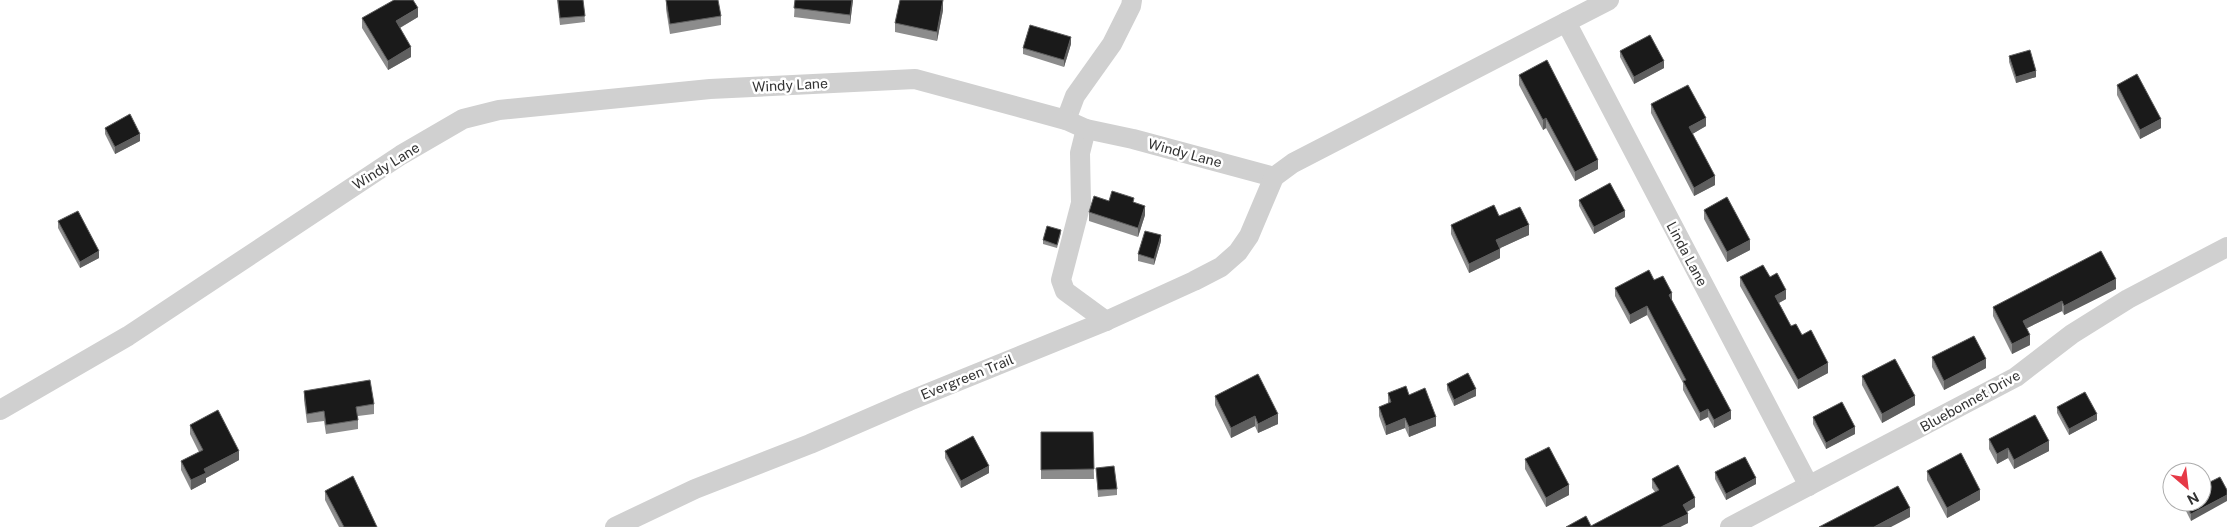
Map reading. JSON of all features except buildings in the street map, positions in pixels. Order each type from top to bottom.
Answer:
[{"type":"street","points":[[1066,120],[1076,96],[1112,44],[1131,6],[1132,0]]},
{"type":"street","points":[[1274,177],[1293,163],[1608,0]]},
{"type":"street","name":"Linda Lane","points":[[1566,22],[1809,486]]},
{"type":"street","name":"Windy Lane","points":[[0,410],[128,336],[401,155],[463,119],[499,110],[710,89],[916,79],[1066,120],[1086,129],[1133,139],[1274,177]]},
{"type":"street","points":[[1086,129],[1080,153],[1081,204],[1060,280],[1065,291],[1106,321]]},
{"type":"street","name":"Evergreen Trail","points":[[615,527],[695,489],[810,444],[909,401],[1106,321],[1221,267],[1238,252],[1249,236],[1274,177]]},
{"type":"street","name":"Bluebonnet Drive","points":[[1730,527],[2016,377],[2072,334],[2128,299],[2227,246]]}]
